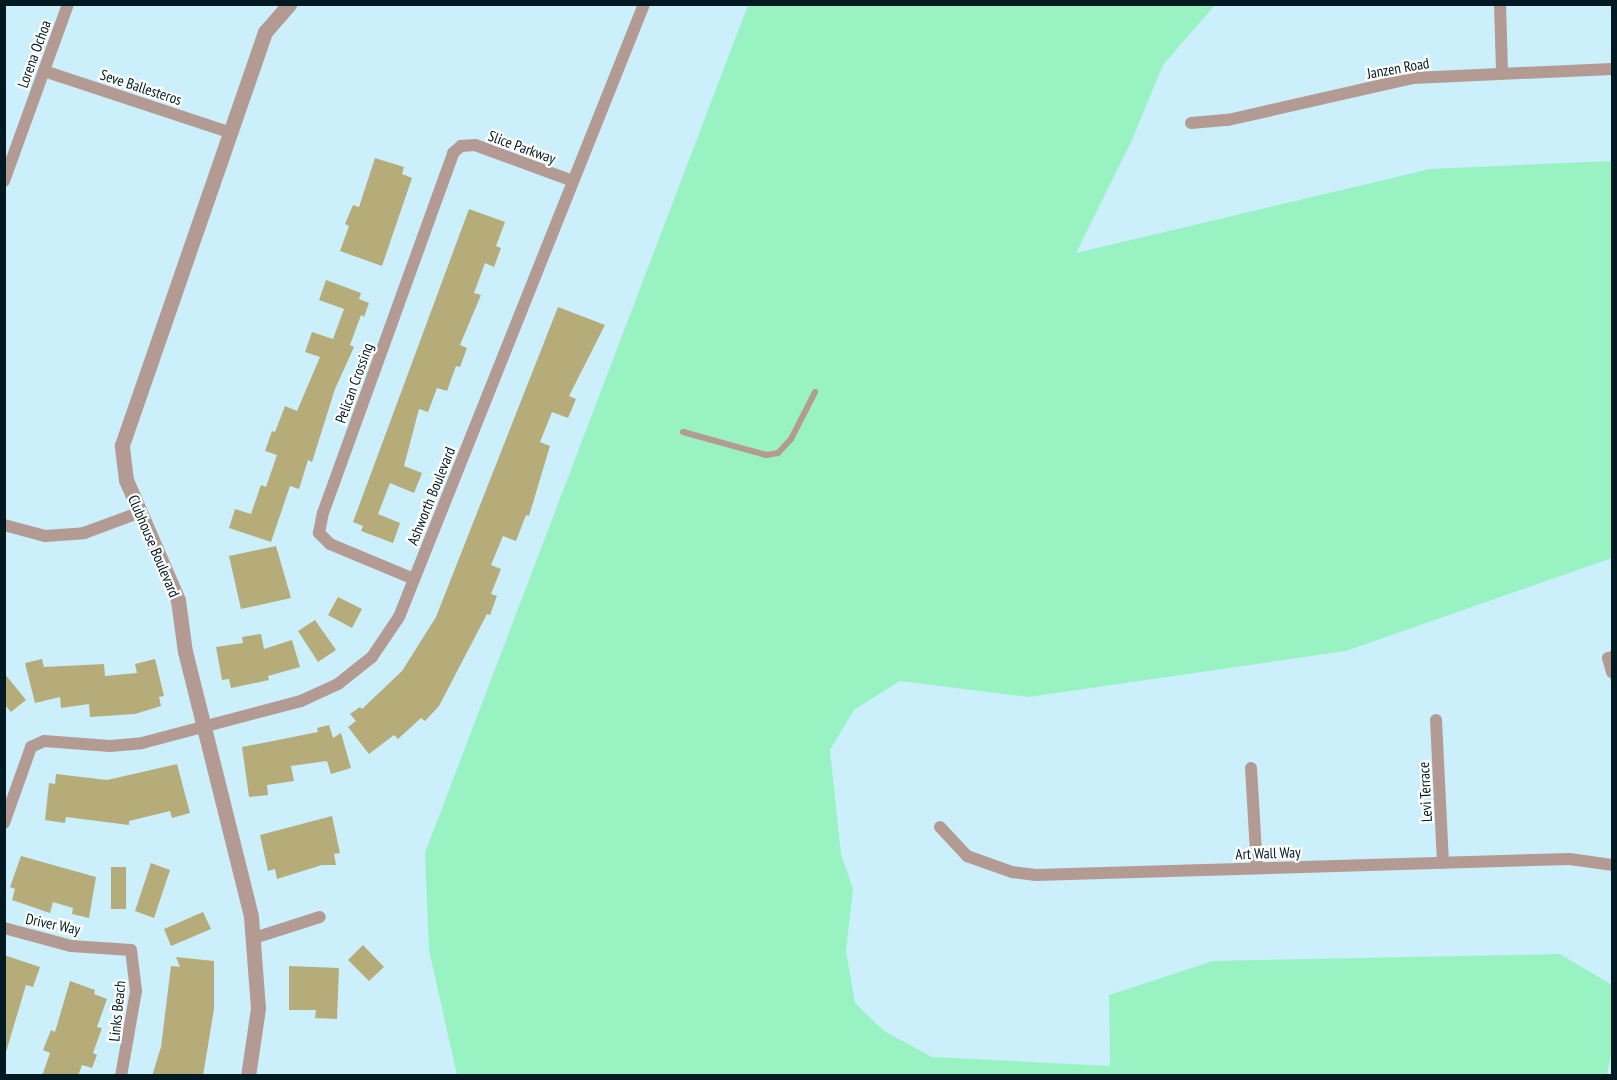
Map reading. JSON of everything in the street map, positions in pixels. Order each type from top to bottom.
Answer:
[{"type":"street","name":"Lorena Ochoa","points":[[4,181],[68,4]]},
{"type":"street","name":"Clubhouse Boulevard","points":[[248,1076],[258,1008],[254,938],[202,724],[177,600],[138,513],[126,480],[122,445],[228,132],[265,32],[289,4]]},
{"type":"street","name":"Ashworth Boulevard","points":[[4,824],[31,747],[53,741],[100,746],[142,743],[202,724],[301,701],[347,678],[372,657],[390,634],[644,4]]},
{"type":"street","points":[[1500,4],[1502,72]]},
{"type":"street","name":"Janzen Road","points":[[1191,123],[1228,120],[1413,78],[1502,72],[1612,69]]},
{"type":"street","name":"Seve Ballesteros","points":[[44,71],[228,132]]},
{"type":"street","name":"Slice Parkway","points":[[461,146],[475,145],[573,181]]},
{"type":"street","name":"Pelican Crossing","points":[[414,579],[330,544],[319,533],[327,502],[453,153],[461,146]]},
{"type":"street","points":[[4,525],[45,536],[84,533],[138,513]]},
{"type":"street","points":[[1610,657],[1612,672]]},
{"type":"street","name":"Levi Terrace","points":[[1436,720],[1443,863]]},
{"type":"street","points":[[1251,768],[1257,868]]},
{"type":"street","name":"Art Wall Way","points":[[940,827],[968,856],[1011,872],[1036,875],[1570,859],[1612,865]]},
{"type":"street","points":[[254,938],[320,917]]},
{"type":"street","name":"Driver Way","points":[[4,928],[71,946],[131,950]]},
{"type":"street","name":"Links Beach","points":[[121,1076],[136,991],[131,950]]},
{"type":"lane","points":[[683,432],[766,454],[778,453],[791,439],[815,392]]},
{"type":"green space","points":[[748,5],[1215,5],[1163,65],[1132,140],[1076,253],[1430,169],[1612,161],[1612,558],[1346,651],[1029,697],[900,681],[854,710],[830,750],[841,854],[853,889],[846,951],[855,1003],[884,1031],[932,1057],[1110,1066],[1109,995],[1213,961],[1560,954],[1612,985],[1612,1049],[1607,1075],[457,1075],[429,950],[425,853]]},
{"type":"building","points":[[375,158],[404,167],[402,174],[412,178],[382,266],[340,251],[349,226],[345,224],[353,205],[359,207]]},
{"type":"building","points":[[469,209],[505,222],[496,246],[501,248],[494,267],[485,263],[474,293],[481,295],[460,345],[467,348],[460,367],[456,366],[447,391],[437,388],[428,412],[419,409],[404,466],[422,473],[414,493],[390,483],[378,514],[400,523],[393,543],[361,531],[363,526],[353,522]]},
{"type":"building","points":[[326,280],[361,293],[359,299],[369,303],[364,317],[361,315],[350,345],[354,347],[335,389],[312,462],[308,460],[299,489],[290,486],[271,542],[229,528],[235,509],[251,514],[261,485],[266,487],[277,455],[265,451],[272,431],[275,432],[285,406],[297,411],[320,357],[305,352],[312,332],[333,339],[344,309],[319,300]]},
{"type":"building","points":[[558,307],[605,325],[569,396],[576,399],[568,418],[552,412],[540,442],[550,446],[529,516],[526,515],[516,541],[503,536],[491,565],[501,569],[491,594],[497,596],[490,615],[487,614],[439,706],[425,721],[421,718],[398,739],[394,735],[369,754],[348,727],[356,721],[350,714],[360,707],[362,709],[402,671],[436,617]]},
{"type":"building","points":[[276,546],[291,598],[241,609],[229,556]]},
{"type":"building","points":[[338,597],[362,609],[352,628],[328,615]]},
{"type":"building","points":[[315,620],[336,650],[318,662],[298,631]]},
{"type":"building","points":[[261,634],[264,649],[292,640],[300,667],[268,676],[269,680],[231,688],[229,679],[222,680],[216,647],[243,643],[242,637]]},
{"type":"building","points":[[42,659],[44,667],[104,664],[105,676],[137,673],[135,664],[155,659],[164,696],[159,697],[161,706],[135,714],[90,717],[89,704],[61,708],[60,697],[35,703],[25,663]]},
{"type":"building","points":[[4,673],[26,700],[11,712],[4,704]]},
{"type":"building","points":[[329,725],[333,738],[341,733],[351,768],[331,774],[327,761],[291,766],[294,781],[267,785],[268,795],[249,797],[242,747],[318,732],[317,728]]},
{"type":"building","points":[[177,764],[190,813],[172,818],[170,811],[129,821],[129,825],[66,817],[65,823],[45,820],[49,783],[55,784],[56,774],[107,780]]},
{"type":"building","points":[[332,816],[340,853],[334,854],[336,865],[322,865],[277,879],[275,869],[268,871],[260,835]]},
{"type":"building","points":[[21,856],[96,877],[89,918],[72,914],[73,908],[53,902],[50,913],[12,900],[15,889],[10,887]]},
{"type":"building","points":[[151,863],[170,870],[154,918],[135,911]]},
{"type":"building","points":[[111,867],[126,867],[126,909],[111,909]]},
{"type":"building","points":[[203,912],[211,929],[171,946],[164,929]]},
{"type":"building","points":[[363,945],[384,967],[369,981],[348,960]]},
{"type":"building","points":[[4,955],[40,967],[33,987],[26,985],[6,1052]]},
{"type":"building","points":[[176,957],[214,961],[214,1009],[203,1076],[152,1076],[161,1047],[171,966],[180,967]]},
{"type":"building","points":[[289,966],[339,968],[337,1019],[315,1018],[316,1010],[289,1010]]},
{"type":"building","points":[[70,981],[95,990],[94,994],[107,999],[97,1027],[102,1028],[93,1053],[97,1055],[92,1068],[82,1065],[78,1076],[42,1076],[50,1053],[43,1050],[51,1030],[55,1032]]}]
